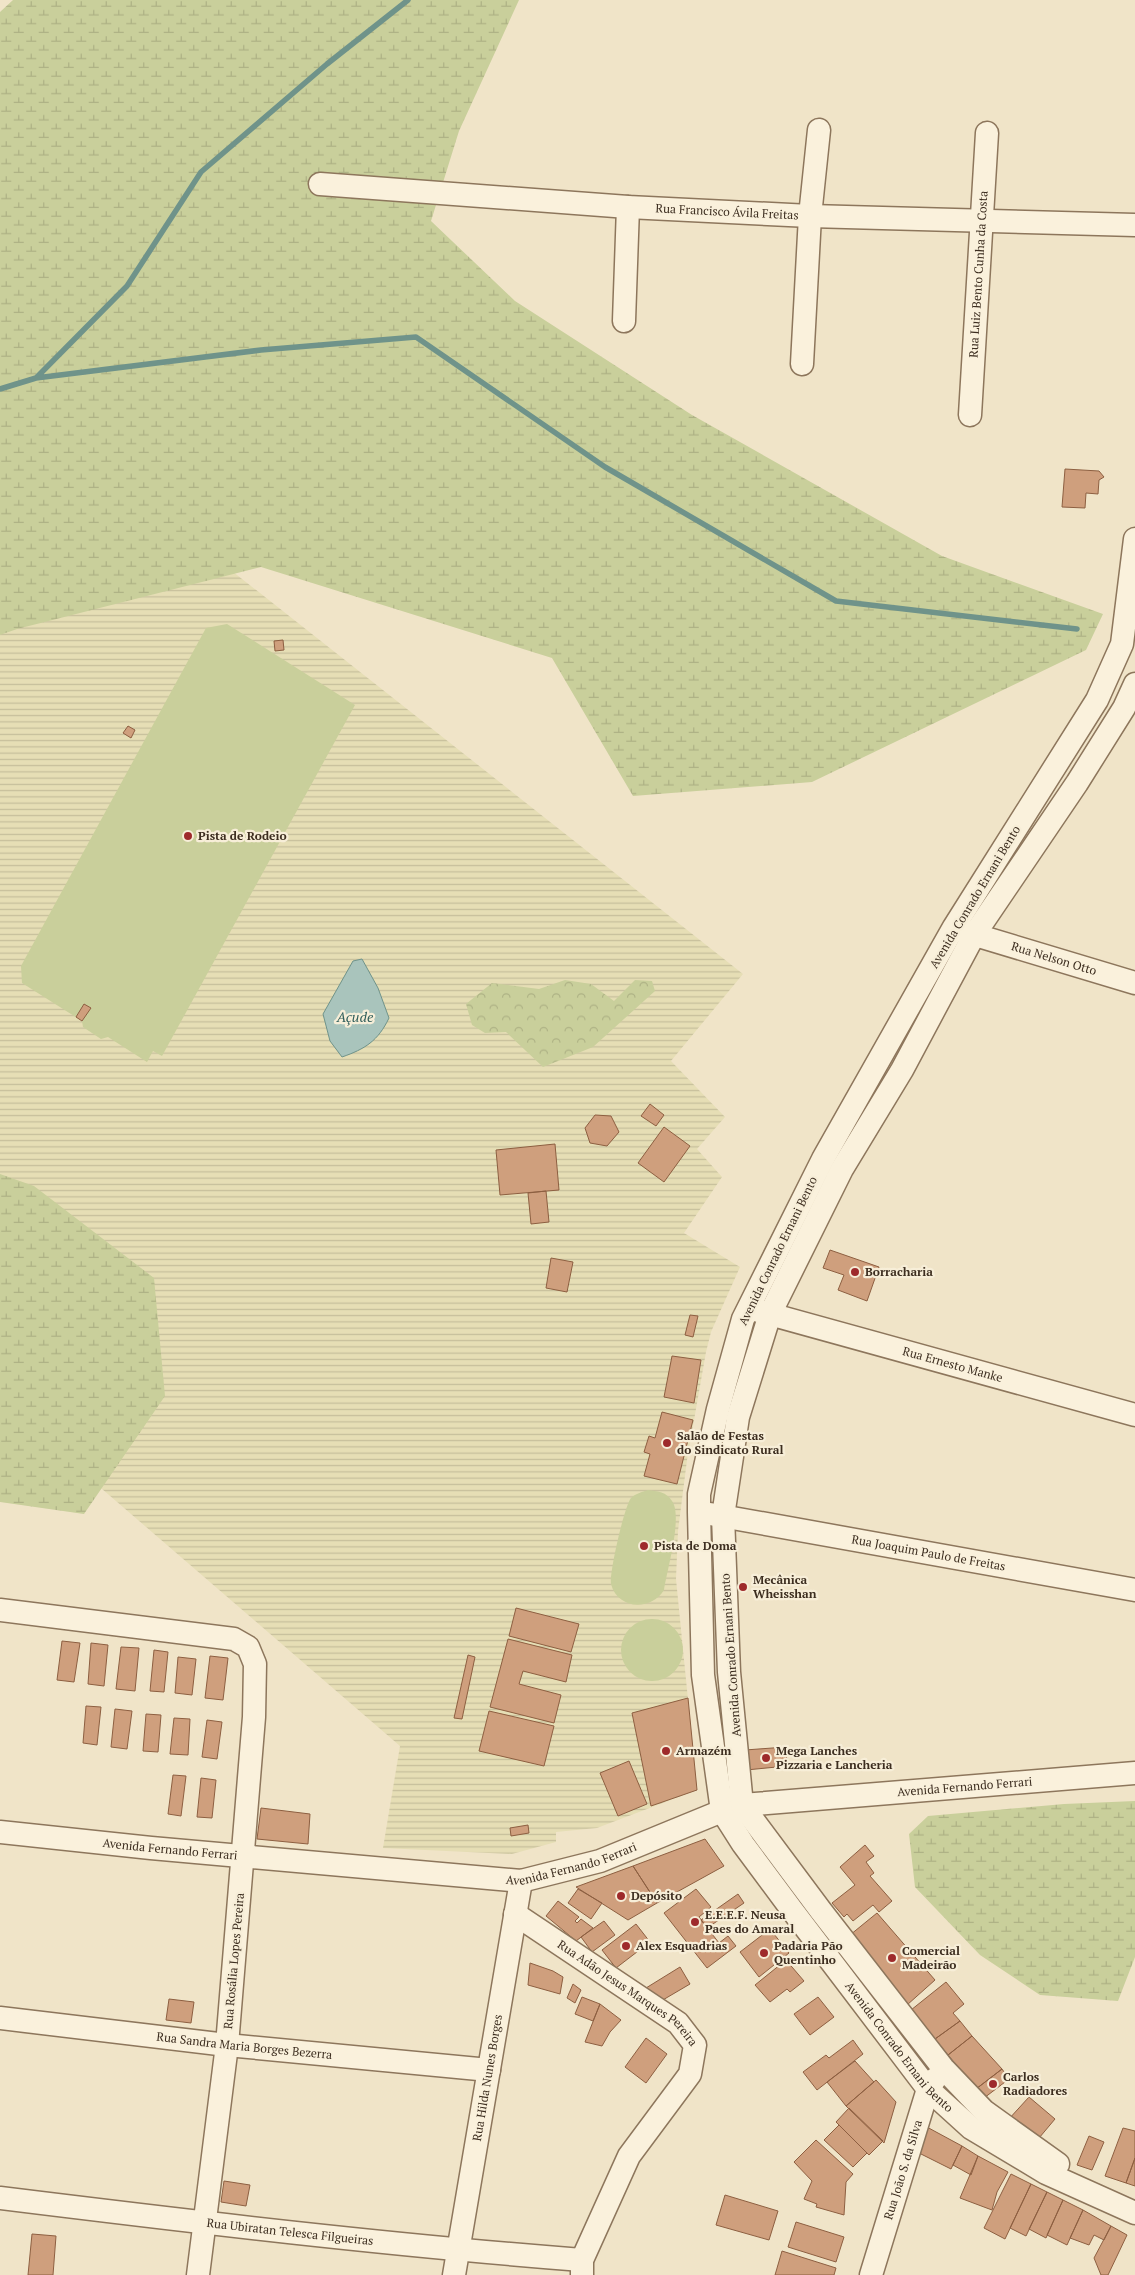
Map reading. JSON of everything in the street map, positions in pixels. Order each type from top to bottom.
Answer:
[{"type":"street","points":[[802,364],[810,216],[819,130]]},
{"type":"street","name":"Rua Luiz Bento Cunha da Costa","points":[[970,415],[987,133]]},
{"type":"street","name":"Rua Francisco Ávila Freitas","points":[[320,184],[628,207],[810,216],[1135,224]]},
{"type":"street","points":[[624,321],[628,207]]},
{"type":"street","name":"Avenida Conrado Ernani Bento","points":[[1135,539],[1122,644],[1100,692],[964,931],[823,1159],[748,1308],[743,1319],[718,1409],[699,1494],[703,1675],[732,1808],[743,1844],[928,2089],[1054,2162],[1135,2197]]},
{"type":"street","name":"Avenida Conrado Ernani Bento","points":[[1135,684],[1124,708],[1077,783],[964,931],[902,1070],[842,1169],[770,1314],[738,1417],[723,1516],[732,1808],[821,1911],[943,2068],[977,2119],[1046,2172],[1135,2213]]},
{"type":"street","name":"Rua Nelson Otto","points":[[964,931],[1135,984]]},
{"type":"street","points":[[823,1159],[842,1169]]},
{"type":"street","name":"Rua Ernesto Manke","points":[[748,1308],[1135,1415]]},
{"type":"street","name":"Rua Joaquim Paulo de Freitas","points":[[699,1512],[1135,1590]]},
{"type":"street","name":"Rua Rosália Lopes Pereira","points":[[0,1610],[234,1639],[248,1647],[255,1664],[254,1718],[227,2045],[203,2223],[198,2275]]},
{"type":"street","points":[[703,1675],[729,1672]]},
{"type":"street","name":"Avenida Fernando Ferrari","points":[[0,1832],[520,1881],[600,1861],[732,1808],[1135,1773]]},
{"type":"street","name":"Rua Hilda Nunes Borges","points":[[454,2275],[520,1881]]},
{"type":"street","name":"Rua Adão Jesus Marques Pereira","points":[[515,1914],[678,2023],[695,2045],[690,2074],[629,2156],[582,2267]]},
{"type":"street","name":"Rua Sandra Maria Borges Bezerra","points":[[0,2018],[227,2045],[489,2070]]},
{"type":"street","name":"Rua João S. da Silva","points":[[871,2275],[928,2089],[943,2068]]},
{"type":"street","name":"Rua Ubiratan Telesca Filgueiras","points":[[0,2198],[203,2223],[458,2250],[582,2267]]},
{"type":"shaded area","points":[[0,388],[743,974],[671,1061],[725,1117],[697,1149],[722,1177],[684,1233],[740,1267],[711,1332],[706,1352],[687,1460],[678,1531],[676,1579],[697,1790],[597,1828],[556,1832],[556,1842],[512,1854],[383,1848],[400,1746],[0,1401]]},
{"type":"green space","points":[[13,0],[519,0],[459,131],[431,221],[515,301],[692,415],[942,556],[1103,614],[1086,650],[812,782],[633,796],[552,658],[261,567],[17,629],[0,635],[0,12]]},
{"type":"green space","name":"Pista de Rodeio","points":[[227,624],[355,705],[162,1056],[153,1051],[147,1062],[108,1037],[101,1039],[83,1027],[82,1021],[22,983],[21,966],[206,628]]},
{"type":"green space","points":[[565,980],[591,984],[614,1001],[635,980],[652,981],[655,991],[593,1047],[543,1067],[506,1032],[485,1033],[472,1025],[466,1004],[492,983],[539,989]]},
{"type":"green space","points":[[0,1174],[34,1186],[154,1278],[165,1396],[84,1514],[0,1502]]},
{"type":"green space","name":"Pista de Doma","points":[[648,1490],[665,1494],[670,1498],[675,1508],[675,1530],[664,1590],[651,1602],[635,1605],[620,1599],[615,1593],[611,1584],[612,1568],[628,1504],[631,1498]]},
{"type":"green space","points":[[652,1619],[664,1622],[674,1628],[680,1638],[683,1650],[680,1662],[674,1672],[664,1678],[652,1681],[640,1678],[630,1672],[624,1662],[621,1650],[624,1638],[630,1628],[640,1622]]},
{"type":"green space","points":[[1135,1801],[1135,1957],[1118,2001],[1040,1995],[980,1955],[915,1887],[909,1834],[928,1816],[1064,1804]]},
{"type":"water","name":"Açude","points":[[362,959],[378,988],[389,1018],[380,1033],[370,1043],[358,1051],[342,1057],[330,1041],[323,1014],[353,961]]},
{"type":"building","points":[[1065,469],[1099,471],[1104,477],[1099,480],[1098,494],[1086,493],[1085,508],[1062,507]]},
{"type":"building","points":[[283,640],[284,650],[275,651],[274,641]]},
{"type":"building","points":[[128,726],[135,730],[131,738],[123,733]]},
{"type":"building","points":[[84,1004],[91,1008],[82,1021],[76,1017]]},
{"type":"building","points":[[650,1104],[664,1115],[656,1126],[641,1116]]},
{"type":"building","points":[[595,1115],[611,1116],[619,1132],[607,1146],[590,1143],[585,1128]]},
{"type":"building","points":[[664,1127],[690,1146],[664,1182],[638,1163]]},
{"type":"building","points":[[555,1144],[559,1190],[500,1195],[496,1150]]},
{"type":"building","points":[[546,1191],[549,1222],[531,1224],[528,1193]]},
{"type":"building","name":"Borracharia","points":[[830,1250],[879,1267],[867,1301],[838,1290],[844,1275],[823,1268]]},
{"type":"building","points":[[551,1258],[573,1262],[567,1292],[546,1288]]},
{"type":"building","points":[[690,1315],[698,1316],[693,1337],[685,1335]]},
{"type":"building","points":[[672,1356],[701,1360],[694,1403],[664,1397]]},
{"type":"building","name":"Salão de Festas do Sindicato Rural","points":[[662,1412],[693,1420],[677,1484],[644,1476],[650,1454],[644,1452],[649,1436],[655,1438]]},
{"type":"building","points":[[516,1608],[579,1624],[571,1652],[509,1636]]},
{"type":"building","points":[[508,1639],[572,1655],[566,1682],[523,1671],[519,1684],[561,1695],[554,1723],[490,1707]]},
{"type":"building","points":[[62,1641],[80,1643],[74,1682],[57,1680]]},
{"type":"building","points":[[91,1643],[108,1645],[104,1686],[88,1684]]},
{"type":"building","points":[[121,1647],[139,1648],[135,1691],[116,1689]]},
{"type":"building","points":[[154,1650],[168,1652],[164,1692],[150,1691]]},
{"type":"building","points":[[468,1655],[475,1657],[462,1719],[454,1718]]},
{"type":"building","points":[[210,1656],[228,1658],[223,1700],[205,1698]]},
{"type":"building","points":[[178,1657],[196,1659],[192,1695],[175,1693]]},
{"type":"building","name":"Armazém","points":[[688,1698],[697,1790],[651,1806],[632,1713]]},
{"type":"building","points":[[86,1706],[101,1707],[97,1745],[83,1743]]},
{"type":"building","points":[[115,1709],[132,1711],[127,1749],[111,1747]]},
{"type":"building","points":[[489,1711],[554,1726],[544,1766],[479,1751]]},
{"type":"building","points":[[146,1714],[161,1715],[158,1752],[143,1751]]},
{"type":"building","points":[[174,1718],[190,1719],[188,1755],[170,1754]]},
{"type":"building","points":[[207,1720],[222,1722],[217,1759],[202,1757]]},
{"type":"building","name":"Mega Lanches Pizzaria e Lancheria","points":[[786,1747],[787,1766],[746,1770],[745,1750]]},
{"type":"building","points":[[629,1761],[647,1804],[618,1816],[600,1773]]},
{"type":"building","points":[[173,1775],[186,1776],[181,1816],[168,1814]]},
{"type":"building","points":[[201,1778],[216,1780],[212,1818],[197,1817]]},
{"type":"building","points":[[261,1808],[310,1814],[308,1844],[257,1839]]},
{"type":"building","points":[[528,1825],[529,1833],[511,1836],[510,1828]]},
{"type":"building","points":[[705,1839],[724,1866],[657,1903],[633,1866]]},
{"type":"building","points":[[865,1845],[874,1856],[866,1862],[874,1873],[870,1876],[892,1901],[879,1912],[873,1905],[853,1921],[847,1914],[844,1917],[832,1903],[855,1885],[840,1867]]},
{"type":"building","name":"Depósito","points":[[633,1866],[657,1903],[628,1920],[576,1887]]},
{"type":"building","points":[[578,1889],[602,1903],[591,1919],[568,1903]]},
{"type":"building","points":[[696,1889],[711,1907],[699,1917],[719,1943],[728,1936],[736,1946],[707,1968],[664,1913]]},
{"type":"building","points":[[738,1894],[744,1903],[707,1928],[701,1920]]},
{"type":"building","points":[[558,1901],[579,1917],[575,1921],[577,1923],[581,1919],[593,1928],[576,1941],[546,1916]]},
{"type":"building","name":"Comercial Madeirão","points":[[877,1913],[935,1980],[907,2005],[850,1935]]},
{"type":"building","points":[[604,1921],[615,1935],[592,1952],[581,1937]]},
{"type":"building","name":"Alex Esquadrias","points":[[636,1924],[650,1942],[616,1968],[602,1950]]},
{"type":"building","name":"Padaria Pão Quentinho","points":[[770,1929],[789,1953],[759,1977],[740,1952]]},
{"type":"building","points":[[786,1960],[804,1981],[790,1992],[787,1989],[770,2002],[755,1985]]},
{"type":"building","points":[[530,1963],[553,1971],[563,1977],[560,1994],[528,1985]]},
{"type":"building","points":[[680,1967],[690,1984],[656,2004],[646,1988]]},
{"type":"building","points":[[946,1982],[964,2004],[953,2013],[960,2021],[935,2039],[911,2010]]},
{"type":"building","points":[[573,1984],[581,1990],[575,2003],[567,1998]]},
{"type":"building","points":[[582,1997],[600,2004],[593,2021],[575,2014]]},
{"type":"building","points":[[818,1997],[834,2017],[810,2035],[794,2014]]},
{"type":"building","points":[[169,1999],[194,2002],[191,2023],[166,2020]]},
{"type":"building","points":[[600,2004],[621,2020],[610,2032],[602,2046],[585,2042]]},
{"type":"building","points":[[960,2021],[972,2036],[948,2055],[935,2039]]},
{"type":"building","points":[[972,2036],[1002,2069],[976,2089],[948,2055]]},
{"type":"building","points":[[646,2038],[667,2054],[646,2083],[625,2067]]},
{"type":"building","points":[[853,2040],[863,2054],[817,2090],[803,2072],[826,2055],[829,2058]]},
{"type":"building","points":[[855,2061],[874,2082],[846,2106],[827,2082]]},
{"type":"building","name":"Carlos Radiadores","points":[[1002,2069],[1009,2079],[984,2098],[976,2089]]},
{"type":"building","points":[[876,2080],[896,2102],[884,2143],[846,2106]]},
{"type":"building","points":[[1029,2097],[1055,2119],[1034,2144],[1008,2120]]},
{"type":"building","points":[[849,2108],[883,2141],[869,2155],[836,2122]]},
{"type":"building","points":[[839,2125],[867,2153],[853,2167],[824,2140]]},
{"type":"building","points":[[925,2126],[962,2146],[951,2169],[917,2152]]},
{"type":"building","points":[[1123,2128],[1135,2131],[1135,2158],[1126,2183],[1105,2176]]},
{"type":"building","points":[[1089,2136],[1104,2142],[1092,2170],[1077,2165]]},
{"type":"building","points":[[816,2140],[853,2174],[846,2182],[844,2215],[816,2207],[817,2204],[804,2199],[812,2181],[794,2162]]},
{"type":"building","points":[[962,2146],[978,2156],[971,2175],[953,2165]]},
{"type":"building","points":[[978,2156],[1008,2172],[997,2192],[992,2210],[960,2198]]},
{"type":"building","points":[[1135,2158],[1135,2186],[1126,2183]]},
{"type":"building","points":[[1011,2174],[1031,2184],[1005,2239],[984,2228]]},
{"type":"building","points":[[224,2181],[250,2185],[246,2206],[221,2202]]},
{"type":"building","points":[[1031,2184],[1047,2192],[1026,2236],[1010,2228]]},
{"type":"building","points":[[1047,2192],[1063,2200],[1046,2238],[1029,2229]]},
{"type":"building","points":[[725,2195],[778,2211],[769,2240],[716,2225]]},
{"type":"building","points":[[1063,2200],[1083,2210],[1067,2245],[1047,2235]]},
{"type":"building","points":[[1083,2210],[1111,2226],[1104,2240],[1094,2235],[1089,2245],[1070,2238]]},
{"type":"building","points":[[796,2222],[844,2237],[836,2262],[788,2247]]},
{"type":"building","points":[[1111,2226],[1127,2235],[1108,2275],[1101,2275],[1094,2258]]},
{"type":"building","points":[[32,2234],[56,2236],[53,2275],[28,2275]]},
{"type":"building","points":[[782,2251],[836,2268],[834,2275],[775,2275]]},
{"type":"waterway","points":[[0,389],[36,378],[127,286],[201,172],[327,64],[408,0]]},
{"type":"waterway","points":[[36,378],[261,350],[416,337],[605,467],[836,601],[1077,629]]},
{"type":"place","name":"Pista de Rodeio","points":[[188,836]]},
{"type":"place","name":"Borracharia","points":[[855,1272]]},
{"type":"place","name":"Salão de Festas do Sindicato Rural","points":[[667,1443]]},
{"type":"place","name":"Pista de Doma","points":[[644,1546]]},
{"type":"place","name":"Mecânica Wheisshan","points":[[743,1587]]},
{"type":"place","name":"Armazém","points":[[666,1751]]},
{"type":"place","name":"Mega Lanches Pizzaria e Lancheria","points":[[766,1758]]},
{"type":"place","name":"Depósito","points":[[621,1896]]},
{"type":"place","name":"E.E.E.F. Neusa Paes do Amaral","points":[[695,1922]]},
{"type":"place","name":"Alex Esquadrias","points":[[626,1946]]},
{"type":"place","name":"Padaria Pão Quentinho","points":[[764,1953]]},
{"type":"place","name":"Comercial Madeirão","points":[[892,1958]]},
{"type":"place","name":"Carlos Radiadores","points":[[993,2084]]}]
